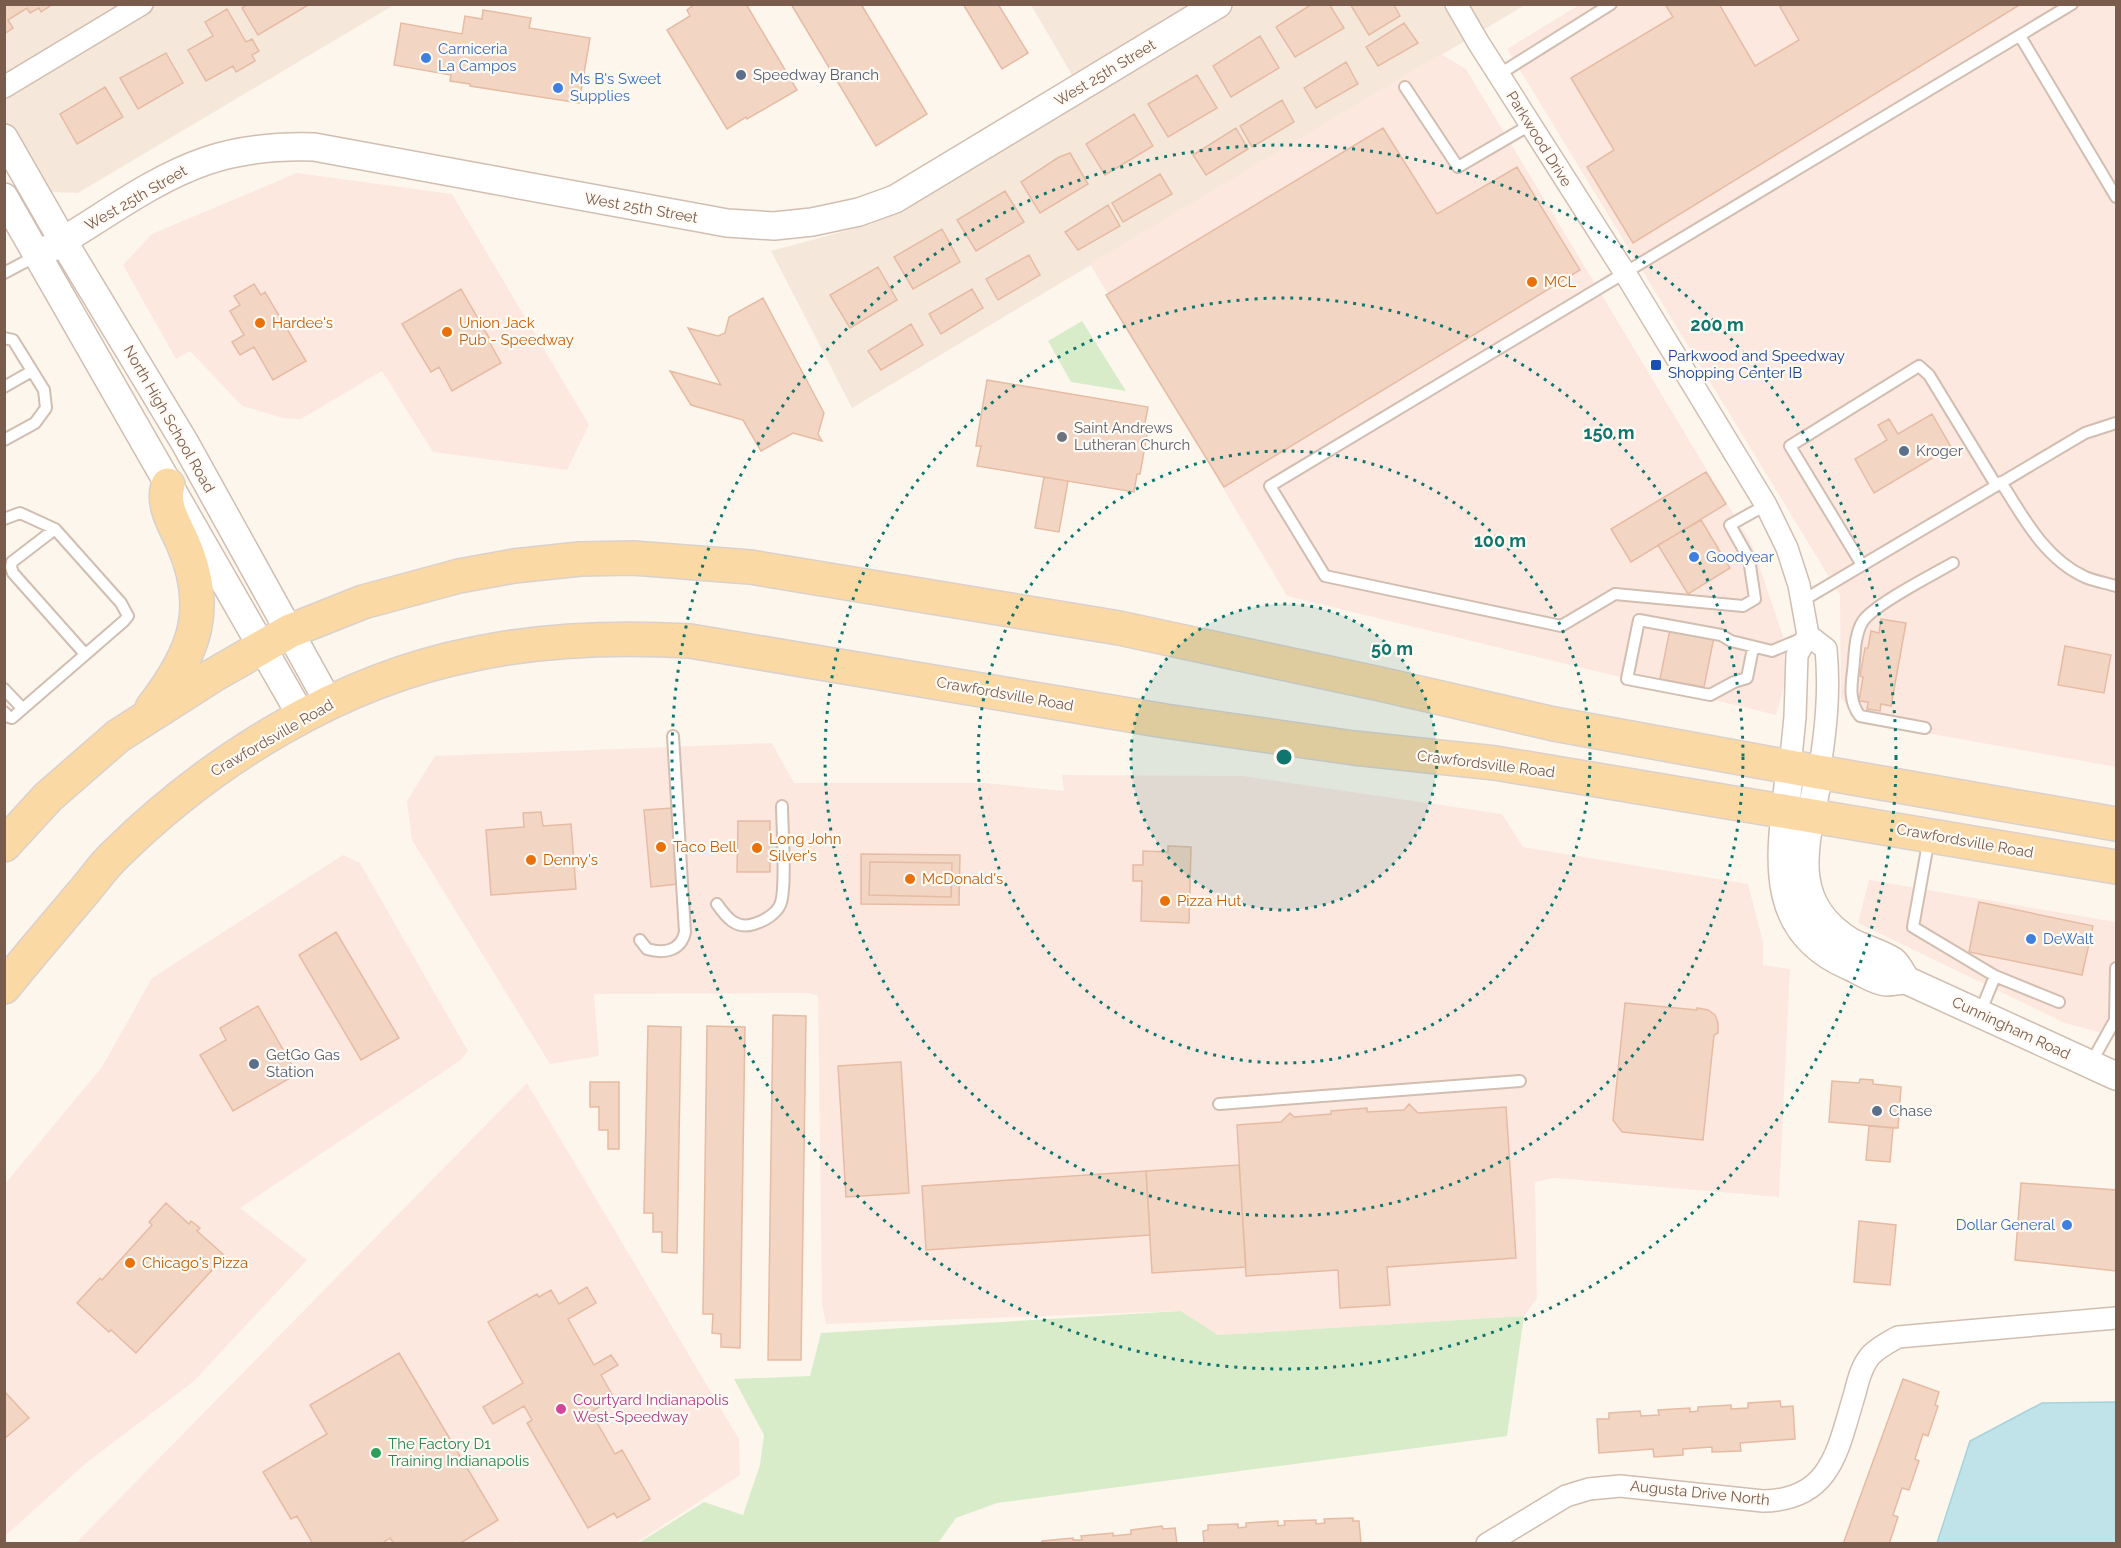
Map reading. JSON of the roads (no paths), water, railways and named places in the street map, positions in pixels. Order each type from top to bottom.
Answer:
[{"type":"main road","points":[[143,719],[183,663],[196,624],[198,602],[196,580],[167,508],[168,485]]},
{"type":"main road","points":[[4,845],[48,797],[118,736],[276,638],[363,602],[459,576],[514,566],[633,558],[750,567],[1119,628],[1554,724],[2116,824]]},
{"type":"main road","name":"Crawfordsville Road","points":[[4,987],[112,857],[147,824],[227,761],[316,710],[406,672],[474,654],[577,640],[690,641],[1166,722],[1354,748],[1495,763],[2116,867]]},
{"type":"street","name":"West 25th Street","points":[[38,255],[159,182],[195,166],[256,149],[294,146],[326,149],[727,224],[774,226],[840,217],[895,199],[1218,4]]},
{"type":"street","name":"Parkwood Drive","points":[[1456,4],[1498,75],[1625,273],[1766,505],[1786,548],[1802,601],[1809,635]]},
{"type":"street","points":[[4,87],[137,6]]},
{"type":"street","name":"North High School Road","points":[[4,138],[63,241],[185,443],[276,638],[316,710]]},
{"type":"street","name":"North High School Road","points":[[4,197],[168,485],[276,638]]},
{"type":"street","points":[[1809,635],[1826,649],[1828,709],[1804,770],[1796,717],[1797,655],[1809,635]]},
{"type":"street","name":"Cunningham Road","points":[[1804,770],[1799,813],[1781,863],[1782,884],[1800,929],[1826,954],[1843,964],[1886,982],[1906,980],[2116,1076]]},
{"type":"street","name":"Augusta Drive North","points":[[1487,1544],[1566,1496],[1589,1489],[1620,1486],[1782,1501],[1808,1489],[1823,1478],[1837,1452],[1858,1378],[1870,1356],[1883,1345],[1898,1337],[2116,1318]]},
{"type":"lane","points":[[1498,75],[1611,4]]},
{"type":"lane","points":[[1766,505],[1730,525],[1749,559],[1755,599],[1743,606],[1615,594],[1561,626],[1325,576],[1270,486],[2072,4]]},
{"type":"lane","points":[[2020,36],[2116,197]]},
{"type":"lane","points":[[1405,87],[1458,167],[1530,125]]},
{"type":"lane","points":[[4,273],[38,255]]},
{"type":"lane","points":[[4,338],[13,340],[44,390],[46,408],[35,423],[4,440]]},
{"type":"lane","points":[[1862,565],[1790,446],[1919,366],[1929,375],[2034,534],[2058,560],[2084,577],[2116,586]]},
{"type":"lane","points":[[4,387],[32,371]]},
{"type":"lane","points":[[1802,601],[2085,433],[2116,423]]},
{"type":"lane","points":[[4,526],[20,513]]},
{"type":"lane","points":[[4,519],[20,513],[55,529],[121,603],[128,616],[11,719],[4,712]]},
{"type":"lane","points":[[55,529],[12,562],[11,567],[13,573],[85,654]]},
{"type":"lane","points":[[1925,728],[1860,716],[1854,709],[1851,688],[1856,639],[1862,622],[1873,611],[1953,563]]},
{"type":"lane","points":[[1753,648],[1747,678],[1710,695],[1627,679],[1639,620],[1721,635],[1753,648],[1772,651],[1809,635]]},
{"type":"lane","points":[[4,689],[22,708]]},
{"type":"lane","points":[[640,940],[647,948],[672,950],[679,946],[685,932],[673,736]]},
{"type":"lane","points":[[717,904],[727,919],[737,925],[750,926],[761,922],[776,911],[782,902],[782,806]]},
{"type":"lane","points":[[1930,835],[1913,927],[1995,976],[2059,1002]]},
{"type":"lane","points":[[2091,1065],[2115,1020],[2116,968]]},
{"type":"lane","points":[[1980,1014],[1995,976]]},
{"type":"lane","points":[[1219,1104],[1520,1081]]},
{"type":"water","points":[[2116,1402],[2116,1543],[1937,1543],[1970,1441],[2042,1403]]},
{"type":"place","name":"Carniceria La Campos","points":[[426,58]]},
{"type":"place","name":"Speedway Branch","points":[[741,75]]},
{"type":"place","name":"Ms B's Sweet Supplies","points":[[558,88]]},
{"type":"place","name":"MCL","points":[[1532,282]]},
{"type":"place","name":"Hardee's","points":[[260,323]]},
{"type":"place","name":"Union Jack Pub - Speedway","points":[[447,332]]},
{"type":"place","name":"Parkwood and Speedway Shopping Center IB","points":[[1656,365]]},
{"type":"place","name":"Saint Andrews Lutheran Church","points":[[1062,437]]},
{"type":"place","name":"Kroger","points":[[1904,451]]},
{"type":"place","name":"Goodyear","points":[[1694,557]]},
{"type":"place","name":"Taco Bell","points":[[661,847]]},
{"type":"place","name":"Long John Silver's","points":[[757,848]]},
{"type":"place","name":"Denny's","points":[[531,860]]},
{"type":"place","name":"McDonald's","points":[[910,879]]},
{"type":"place","name":"Pizza Hut","points":[[1165,901]]},
{"type":"place","name":"DeWalt","points":[[2031,939]]},
{"type":"place","name":"GetGo Gas Station","points":[[254,1064]]},
{"type":"place","name":"Chase","points":[[1877,1111]]},
{"type":"place","name":"Dollar General","points":[[2067,1225]]},
{"type":"place","name":"Chicago's Pizza","points":[[130,1263]]},
{"type":"place","name":"Courtyard Indianapolis West-Speedway","points":[[561,1409]]},
{"type":"place","name":"The Factory D1 Training Indianapolis","points":[[376,1453]]}]
